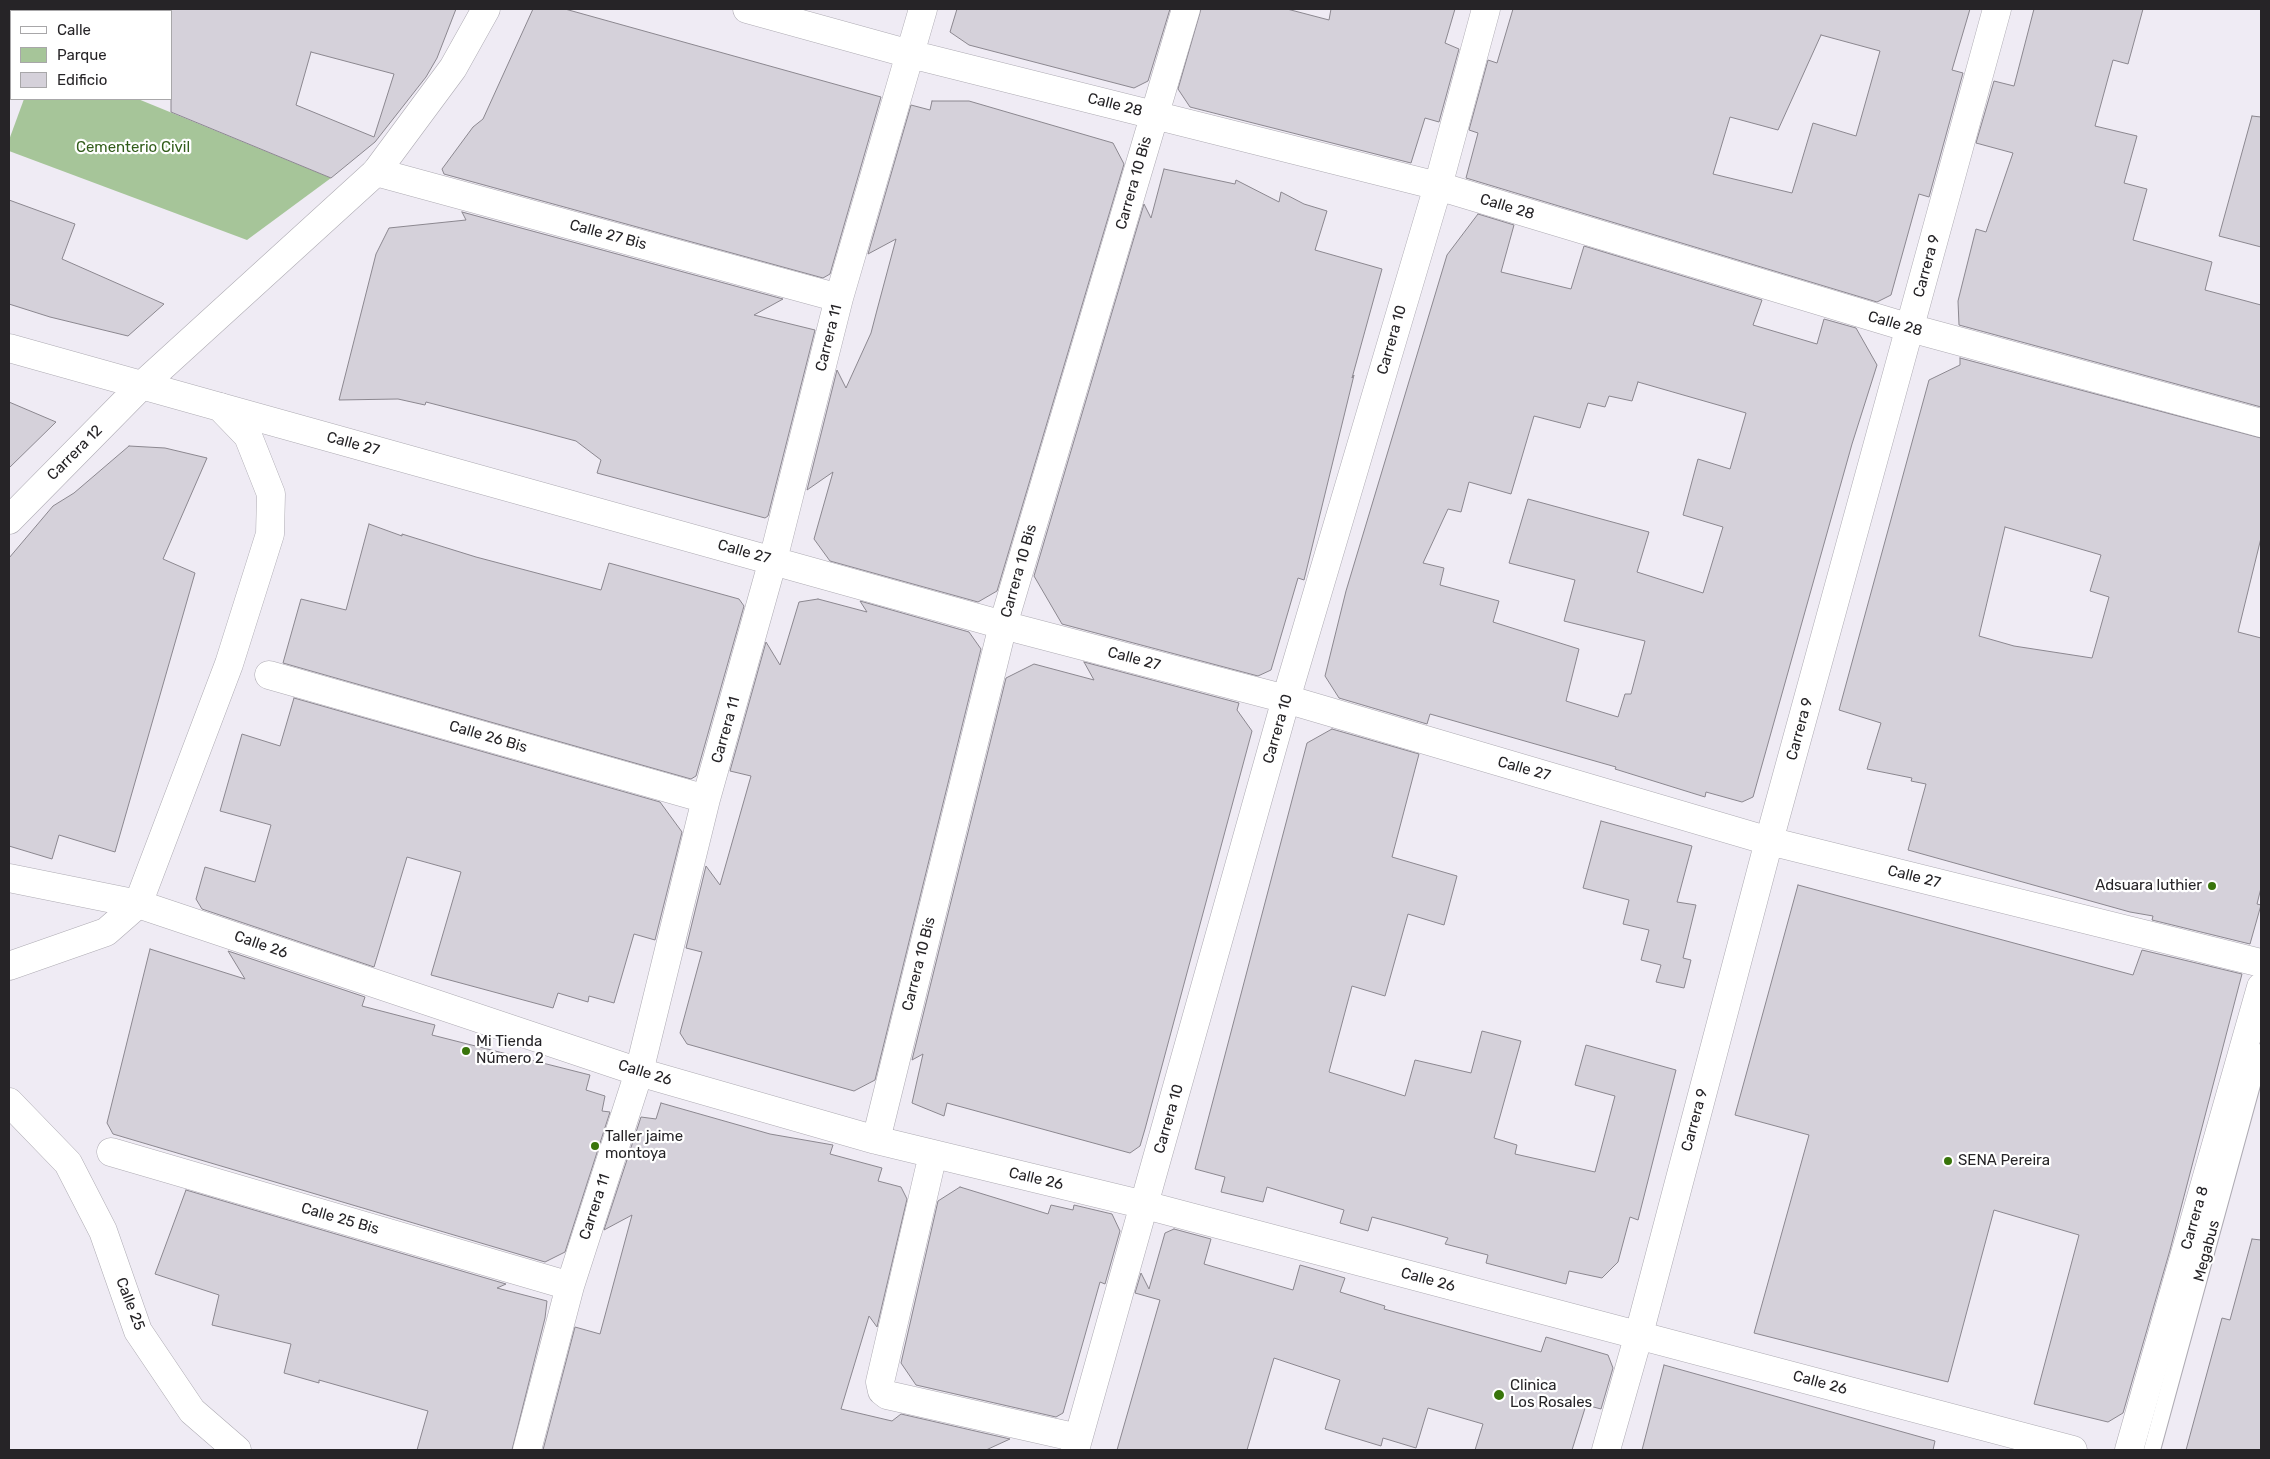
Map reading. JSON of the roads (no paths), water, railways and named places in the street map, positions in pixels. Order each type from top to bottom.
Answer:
[{"type":"street","name":"Carrera 12","points":[[9,520],[141,386],[376,172],[453,68],[486,9]]},
{"type":"street","name":"Calle 28","points":[[747,9],[910,54],[1438,186],[1910,328],[2261,424]]},
{"type":"street","name":"Carrera 11","points":[[527,1450],[570,1286],[639,1072],[706,799],[773,560],[840,298],[923,9]]},
{"type":"street","name":"Carrera 10 Bis","points":[[876,1140],[1003,625],[1186,9]]},
{"type":"street","name":"Carrera 10","points":[[1076,1444],[1145,1206],[1286,699],[1438,186],[1486,9]]},
{"type":"street","name":"Carrera 9","points":[[1606,1450],[1639,1334],[1769,840],[1997,9]]},
{"type":"street","name":"Calle 27 Bis","points":[[376,172],[840,298]]},
{"type":"street","name":"Calle 27","points":[[9,348],[1003,625],[1286,699],[1769,840],[2261,962]]},
{"type":"street","points":[[9,966],[106,932],[138,904],[229,664],[270,534],[271,494],[248,436],[220,407]]},
{"type":"street","name":"Calle 26 Bis","points":[[269,675],[706,799]]},
{"type":"street","name":"Calle 26","points":[[9,878],[138,904],[639,1072],[876,1140],[1145,1206],[1516,1304],[1639,1334],[2073,1450]]},
{"type":"street","name":"Carrera 8","points":[[2129,1450],[2261,987]]},
{"type":"street","name":"Calle 25","points":[[9,1102],[68,1163],[103,1231],[138,1330],[192,1411],[237,1450]]},
{"type":"street","name":"Calle 25 Bis","points":[[111,1152],[570,1286]]},
{"type":"street","points":[[932,1154],[880,1382],[882,1391],[887,1395],[1076,1444]]},
{"type":"lane","name":"Megabus","points":[[2152,1450],[2261,1052]]},
{"type":"place","name":"Adsuara luthier","points":[[2212,886]]},
{"type":"place","name":"Mi Tienda Número 2","points":[[466,1051]]},
{"type":"place","name":"Taller jaime montoya","points":[[595,1146]]},
{"type":"place","name":"SENA Pereira","points":[[1948,1161]]},
{"type":"place","name":"Clinica Los Rosales","points":[[1499,1395]]},
{"type":"park label","name":"Cementerio Civil","points":[[133,148]]}]
